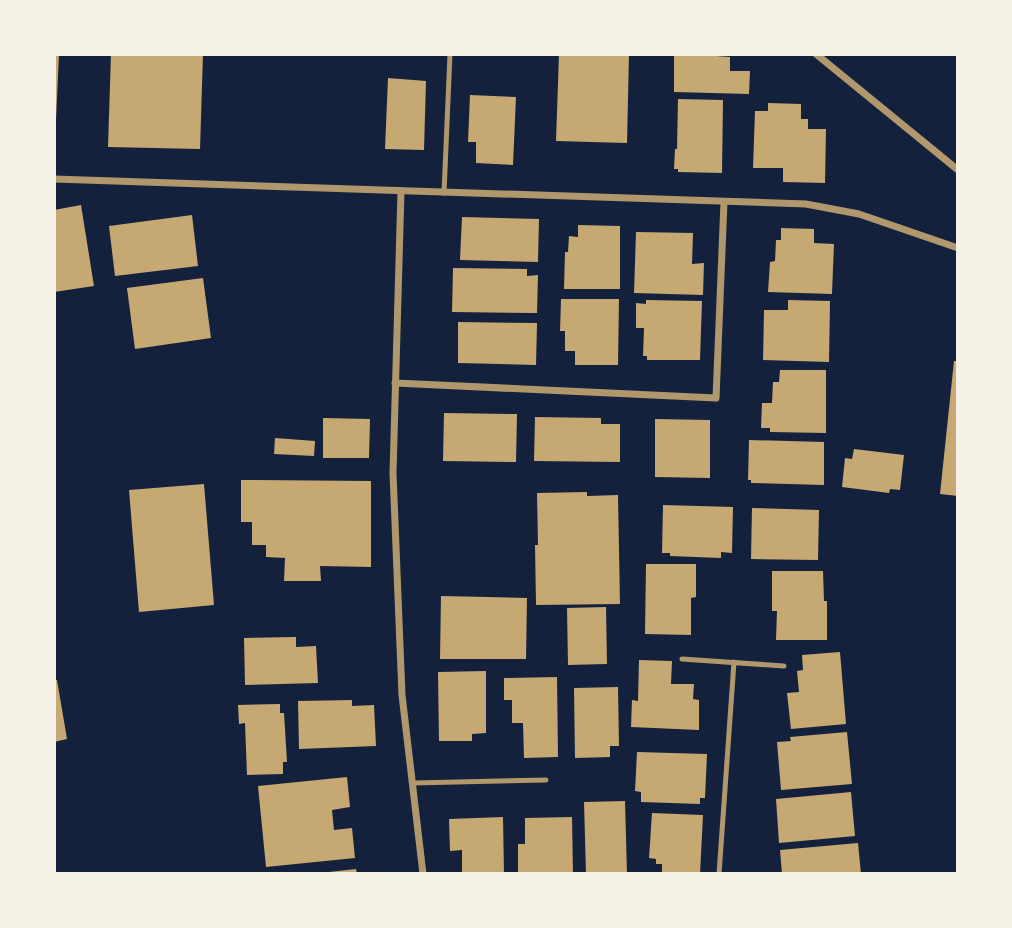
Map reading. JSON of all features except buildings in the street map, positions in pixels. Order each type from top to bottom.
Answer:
[{"type":"street","points":[[816,54],[958,170]]},
{"type":"street","points":[[54,179],[806,204],[859,214],[956,247],[958,238]]},
{"type":"street","points":[[401,191],[393,473],[402,695],[423,874]]},
{"type":"street","points":[[395,383],[716,398],[724,202]]},
{"type":"lane","points":[[443,193],[450,54]]},
{"type":"lane","points":[[682,659],[783,666]]},
{"type":"lane","points":[[719,874],[734,662]]},
{"type":"lane","points":[[412,783],[546,780]]}]
